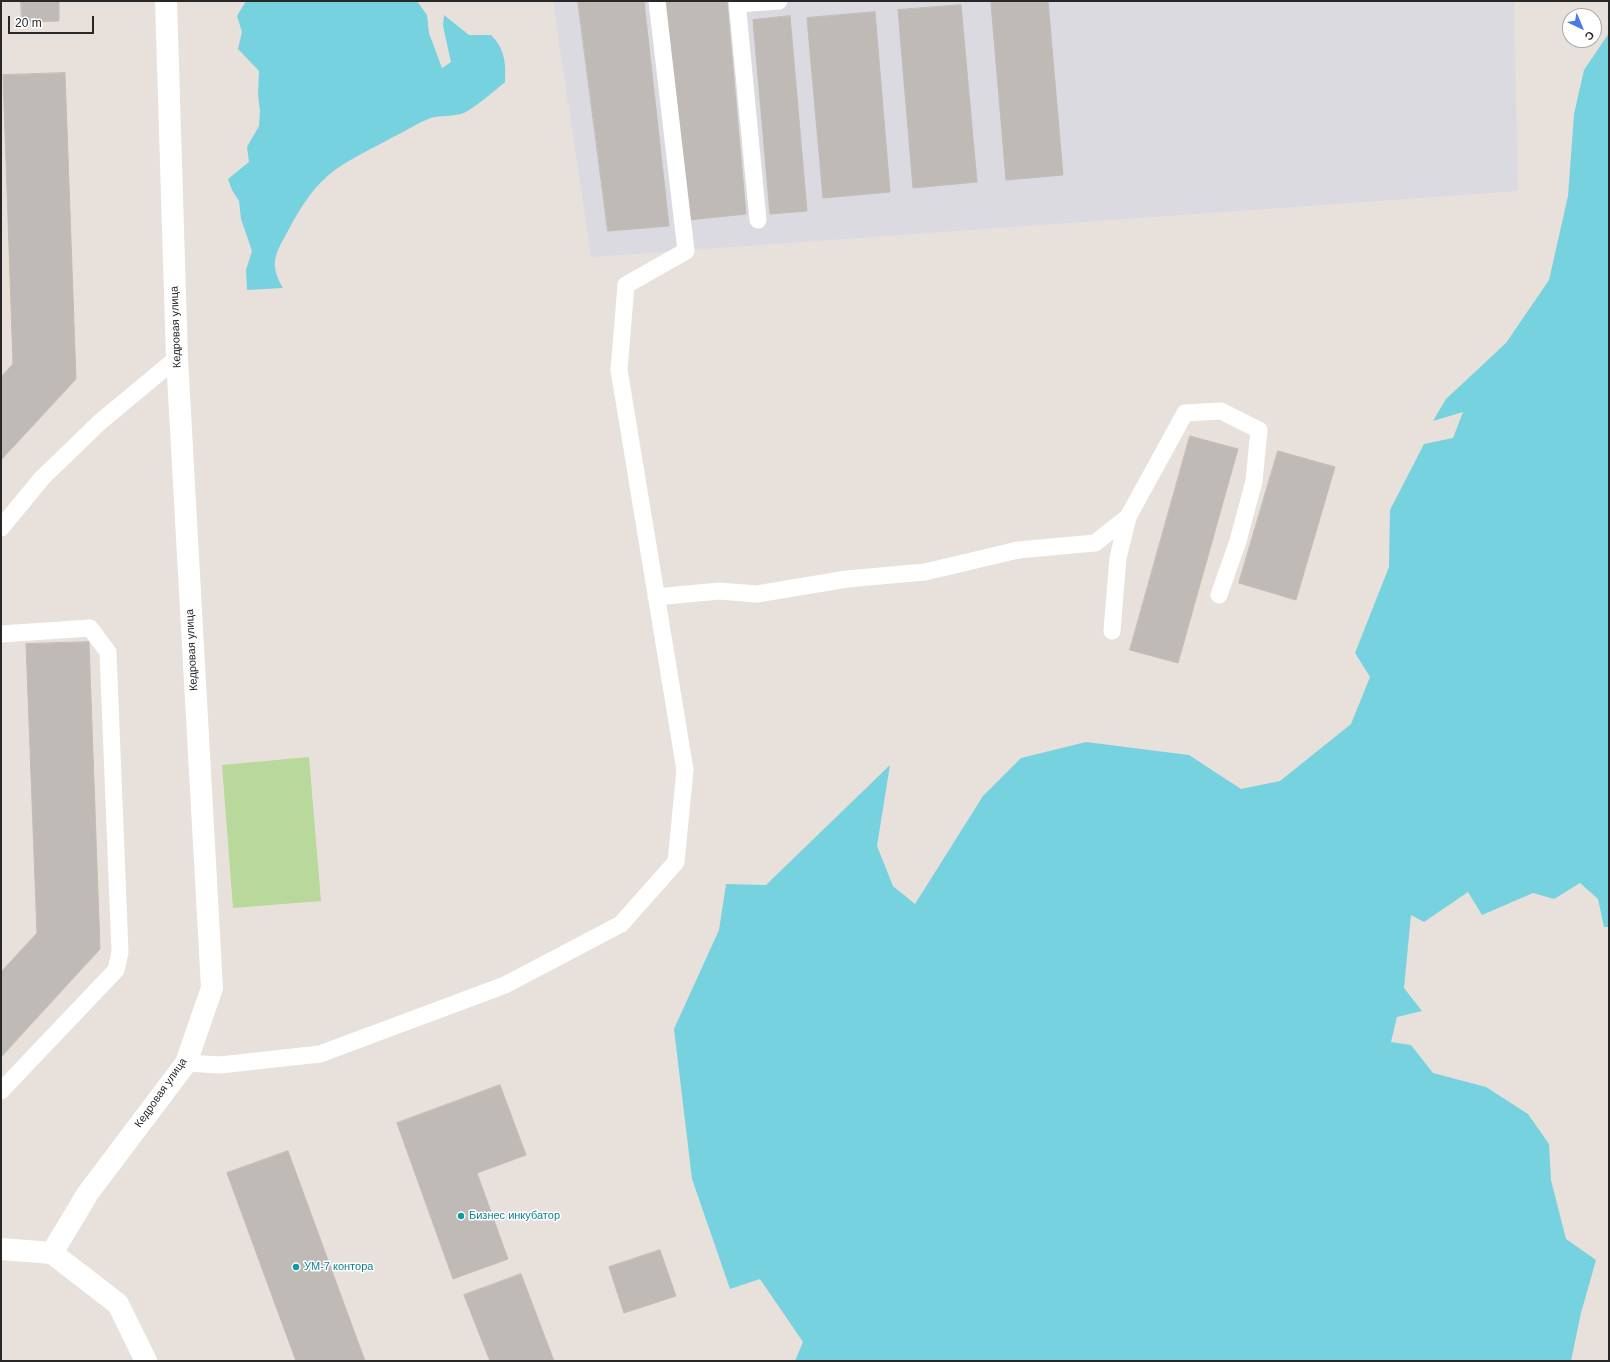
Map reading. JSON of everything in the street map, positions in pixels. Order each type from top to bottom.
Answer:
[{"type":"street","name":"Кедровая улица","points":[[52,1253],[88,1193],[186,1063],[212,988],[177,358],[166,1]]},
{"type":"street","points":[[1,1249],[52,1253],[118,1304],[146,1361]]},
{"type":"lane","points":[[186,1063],[220,1065],[320,1054],[505,985],[621,924],[676,862],[685,770],[619,370],[626,285],[686,251],[658,1]]},
{"type":"lane","points":[[758,220],[738,3],[779,1]]},
{"type":"lane","points":[[1,528],[42,478],[100,422],[177,358]]},
{"type":"lane","points":[[1112,631],[1118,558],[1128,517],[1185,413],[1221,411],[1259,430],[1254,481],[1238,541],[1219,594]]},
{"type":"lane","points":[[656,597],[719,591],[757,594],[847,579],[925,572],[1018,550],[1095,543],[1128,517]]},
{"type":"lane","points":[[1,634],[90,628],[108,652],[120,952],[116,970],[1,1091]]},
{"type":"shaded area","points":[[553,1],[1514,1],[1518,191],[591,257]]},
{"type":"green space","points":[[309,757],[321,901],[233,908],[222,765]]},
{"type":"water","points":[[246,1],[417,1],[427,15],[429,33],[442,68],[451,62],[443,26],[444,15],[469,35],[491,35],[496,40],[502,51],[505,62],[505,82],[468,111],[451,116],[431,118],[421,122],[349,161],[321,182],[298,213],[277,252],[275,265],[276,272],[283,288],[247,290],[246,270],[252,251],[241,219],[239,201],[232,190],[228,179],[249,162],[247,147],[259,126],[259,71],[238,49],[242,32],[237,16]]},
{"type":"water","points":[[1609,33],[1609,927],[1604,927],[1598,899],[1580,883],[1554,899],[1533,893],[1482,915],[1468,892],[1424,922],[1411,915],[1404,988],[1422,1011],[1397,1017],[1391,1042],[1411,1045],[1433,1073],[1486,1087],[1528,1114],[1549,1144],[1551,1180],[1566,1239],[1596,1260],[1581,1313],[1571,1361],[795,1361],[803,1342],[760,1279],[730,1289],[692,1179],[674,1029],[719,930],[726,884],[766,885],[890,765],[877,846],[893,886],[915,904],[983,796],[1021,758],[1086,742],[1189,755],[1241,789],[1280,781],[1351,724],[1370,677],[1355,653],[1389,567],[1390,510],[1424,444],[1453,438],[1463,412],[1433,421],[1446,399],[1506,343],[1549,280],[1568,196],[1574,114],[1584,70],[1599,48],[1602,48],[1602,43]]},
{"type":"building","points":[[21,1],[59,1],[59,21],[22,22]]},
{"type":"building","points":[[578,1],[644,1],[669,226],[608,231]]},
{"type":"building","points":[[666,1],[727,1],[746,214],[689,220]]},
{"type":"building","points":[[1011,1],[1048,1],[1063,175],[1006,180],[991,3]]},
{"type":"building","points":[[961,5],[977,182],[913,188],[898,10]]},
{"type":"building","points":[[875,12],[890,192],[823,198],[807,18]]},
{"type":"building","points":[[790,16],[807,211],[770,214],[753,20]]},
{"type":"building","points":[[65,73],[76,379],[1,460],[1,377],[13,364],[3,75]]},
{"type":"building","points":[[1190,436],[1238,449],[1178,663],[1130,650]]},
{"type":"building","points":[[1278,451],[1335,467],[1296,600],[1239,583]]},
{"type":"building","points":[[89,642],[100,949],[1,1057],[1,972],[37,933],[26,644]]},
{"type":"building","name":"Бизнес инкубатор","points":[[500,1085],[526,1155],[477,1173],[508,1259],[453,1279],[397,1123]]},
{"type":"building","name":"УМ-7 контора","points":[[288,1151],[365,1361],[296,1361],[227,1173]]},
{"type":"building","points":[[660,1250],[676,1296],[624,1313],[609,1267]]},
{"type":"building","points":[[521,1274],[554,1361],[490,1361],[464,1295]]},
{"type":"place","name":"Бизнес инкубатор","points":[[461,1216]]},
{"type":"place","name":"УМ-7 контора","points":[[296,1267]]}]
